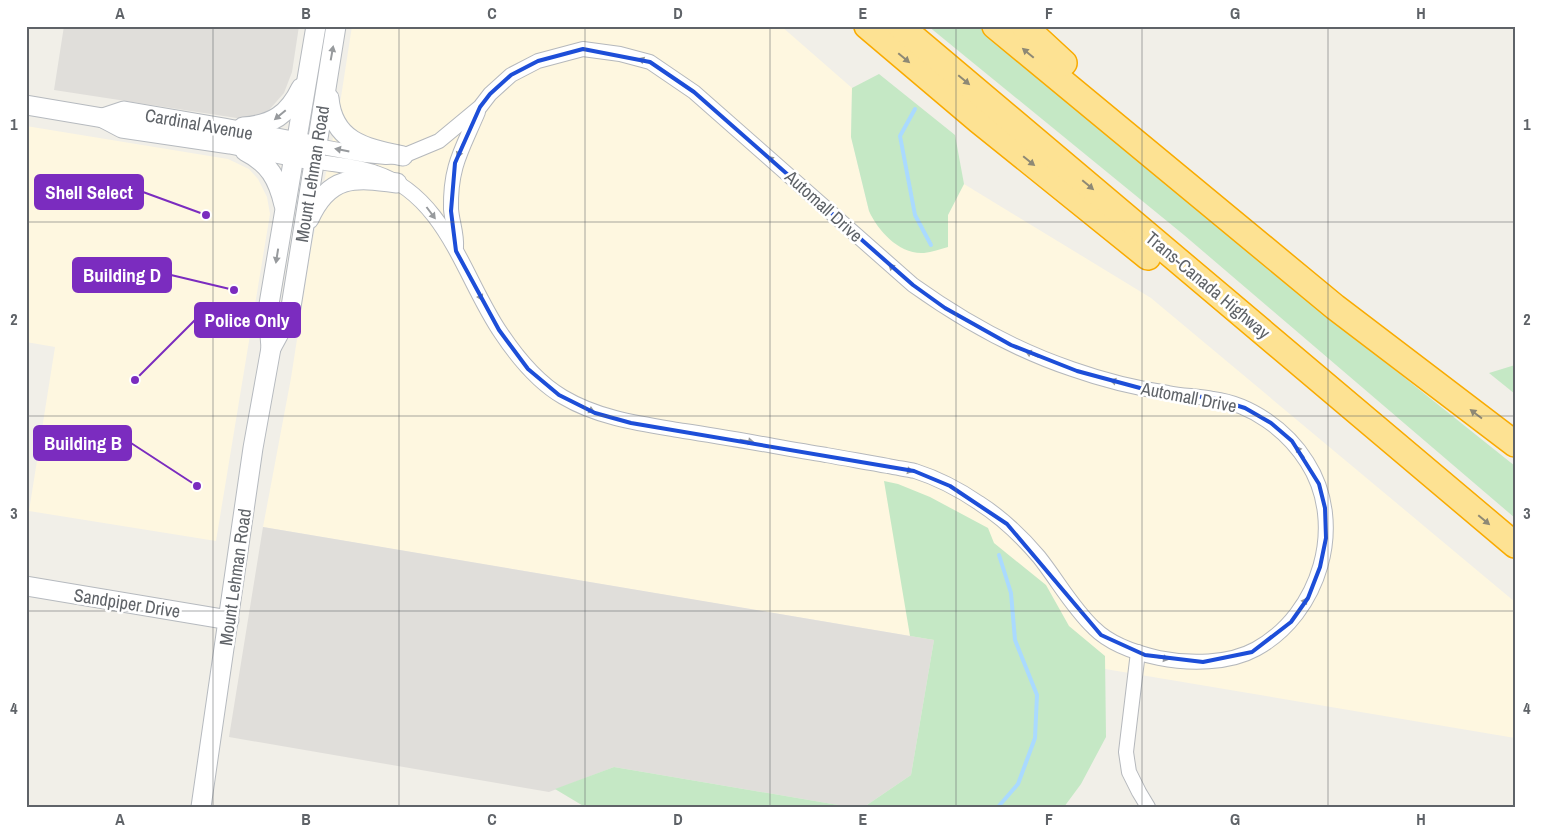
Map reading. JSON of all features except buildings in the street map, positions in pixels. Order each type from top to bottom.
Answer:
[{"type":"highway","points":[[867,26],[978,120],[1319,395],[1454,494]]},
{"type":"highway","name":"Trans-Canada Highway","points":[[900,26],[1515,545]]},
{"type":"highway","points":[[995,26],[1335,307],[1515,444]]},
{"type":"highway","points":[[1024,26],[1173,163],[1335,307]]},
{"type":"main road","name":"Mount Lehman Road","points":[[201,807],[253,448],[270,348],[268,310],[316,26]]},
{"type":"main road","name":"Mount Lehman Road","points":[[270,348],[290,313],[336,26]]},
{"type":"main road","points":[[227,136],[277,119],[296,99],[307,75]]},
{"type":"main road","points":[[327,79],[330,112],[341,132],[369,147],[403,156]]},
{"type":"main road","name":"Cardinal Avenue","points":[[26,105],[103,118],[122,128],[227,136],[316,153]]},
{"type":"main road","points":[[227,136],[271,171],[280,190],[285,208]]},
{"type":"main road","points":[[304,232],[316,204],[337,185],[352,179],[397,183]]},
{"type":"main road","name":"Sandpiper Drive","points":[[26,586],[229,620]]},
{"type":"street","name":"Automall Drive","points":[[316,153],[379,173],[411,192],[426,207],[456,251],[499,330],[528,369],[560,395],[595,413],[631,422],[914,471],[950,486],[980,503],[1007,524],[1039,557],[1080,614],[1101,635],[1122,646],[1174,661],[1203,662],[1252,652],[1273,638],[1291,622],[1308,598],[1320,567],[1326,538],[1325,508],[1319,484],[1307,461],[1292,441],[1271,423],[1246,408],[1216,399],[1184,396],[1140,388],[1077,371],[1012,345],[945,308],[913,285],[694,92],[650,62],[620,54],[583,49],[538,61],[511,75],[490,94],[480,107],[460,149],[453,178],[451,211],[457,241],[456,251]]},
{"type":"street","name":"Automall Drive","points":[[316,153],[386,157],[403,156],[439,141],[480,107]]},
{"type":"street","points":[[1138,652],[1126,752],[1129,772],[1138,792],[1148,807]]},
{"type":"highlighted area","points":[[583,49],[650,62],[694,92],[913,285],[945,308],[1011,345],[1077,371],[1140,388],[1216,399],[1245,408],[1271,423],[1292,441],[1319,484],[1325,508],[1326,538],[1320,567],[1308,598],[1291,622],[1252,652],[1203,662],[1145,655],[1101,635],[1007,524],[950,486],[914,471],[631,423],[595,413],[559,395],[528,369],[499,330],[456,251],[451,211],[455,163],[480,107],[490,94],[511,75],[538,61]]},
{"type":"shaded area","points":[[64,26],[299,26],[292,72],[284,93],[269,110],[257,117],[243,119],[54,90]]},
{"type":"shaded area","points":[[352,26],[781,26],[852,88],[851,137],[869,211],[948,215],[964,184],[1151,298],[1515,602],[1515,738],[263,527],[291,378],[311,249],[341,97]]},
{"type":"shaded area","points":[[26,126],[228,159],[249,169],[258,179],[267,197],[270,214],[216,541],[29,511],[55,347],[26,342]]},
{"type":"shaded area","points":[[263,527],[934,640],[911,775],[864,807],[850,807],[614,767],[549,792],[229,737]]},
{"type":"green space","points":[[928,26],[978,26],[1331,319],[1515,466],[1515,518],[1184,235]]},
{"type":"green space","points":[[879,74],[955,135],[964,184],[948,215],[948,247],[924,253],[915,253],[898,246],[884,234],[869,211],[851,137],[852,88]]},
{"type":"green space","points":[[1515,365],[1515,394],[1489,373]]},
{"type":"green space","points":[[884,481],[898,484],[930,497],[988,528],[994,543],[1046,585],[1069,626],[1105,656],[1106,737],[1081,784],[1064,807],[864,807],[911,775],[934,640],[910,636]]},
{"type":"green space","points":[[614,767],[850,807],[585,807],[555,789]]},
{"type":"waterway","points":[[915,109],[900,136],[915,215],[931,245]]},
{"type":"waterway","points":[[998,807],[1018,784],[1035,738],[1037,695],[1015,640],[1011,593],[999,555]]},
{"type":"place","name":"Shell Select","points":[[206,215]]},
{"type":"place","name":"Building D","points":[[234,290]]},
{"type":"place","name":"Police Only","points":[[135,380]]},
{"type":"place","name":"Building B","points":[[197,486]]}]
